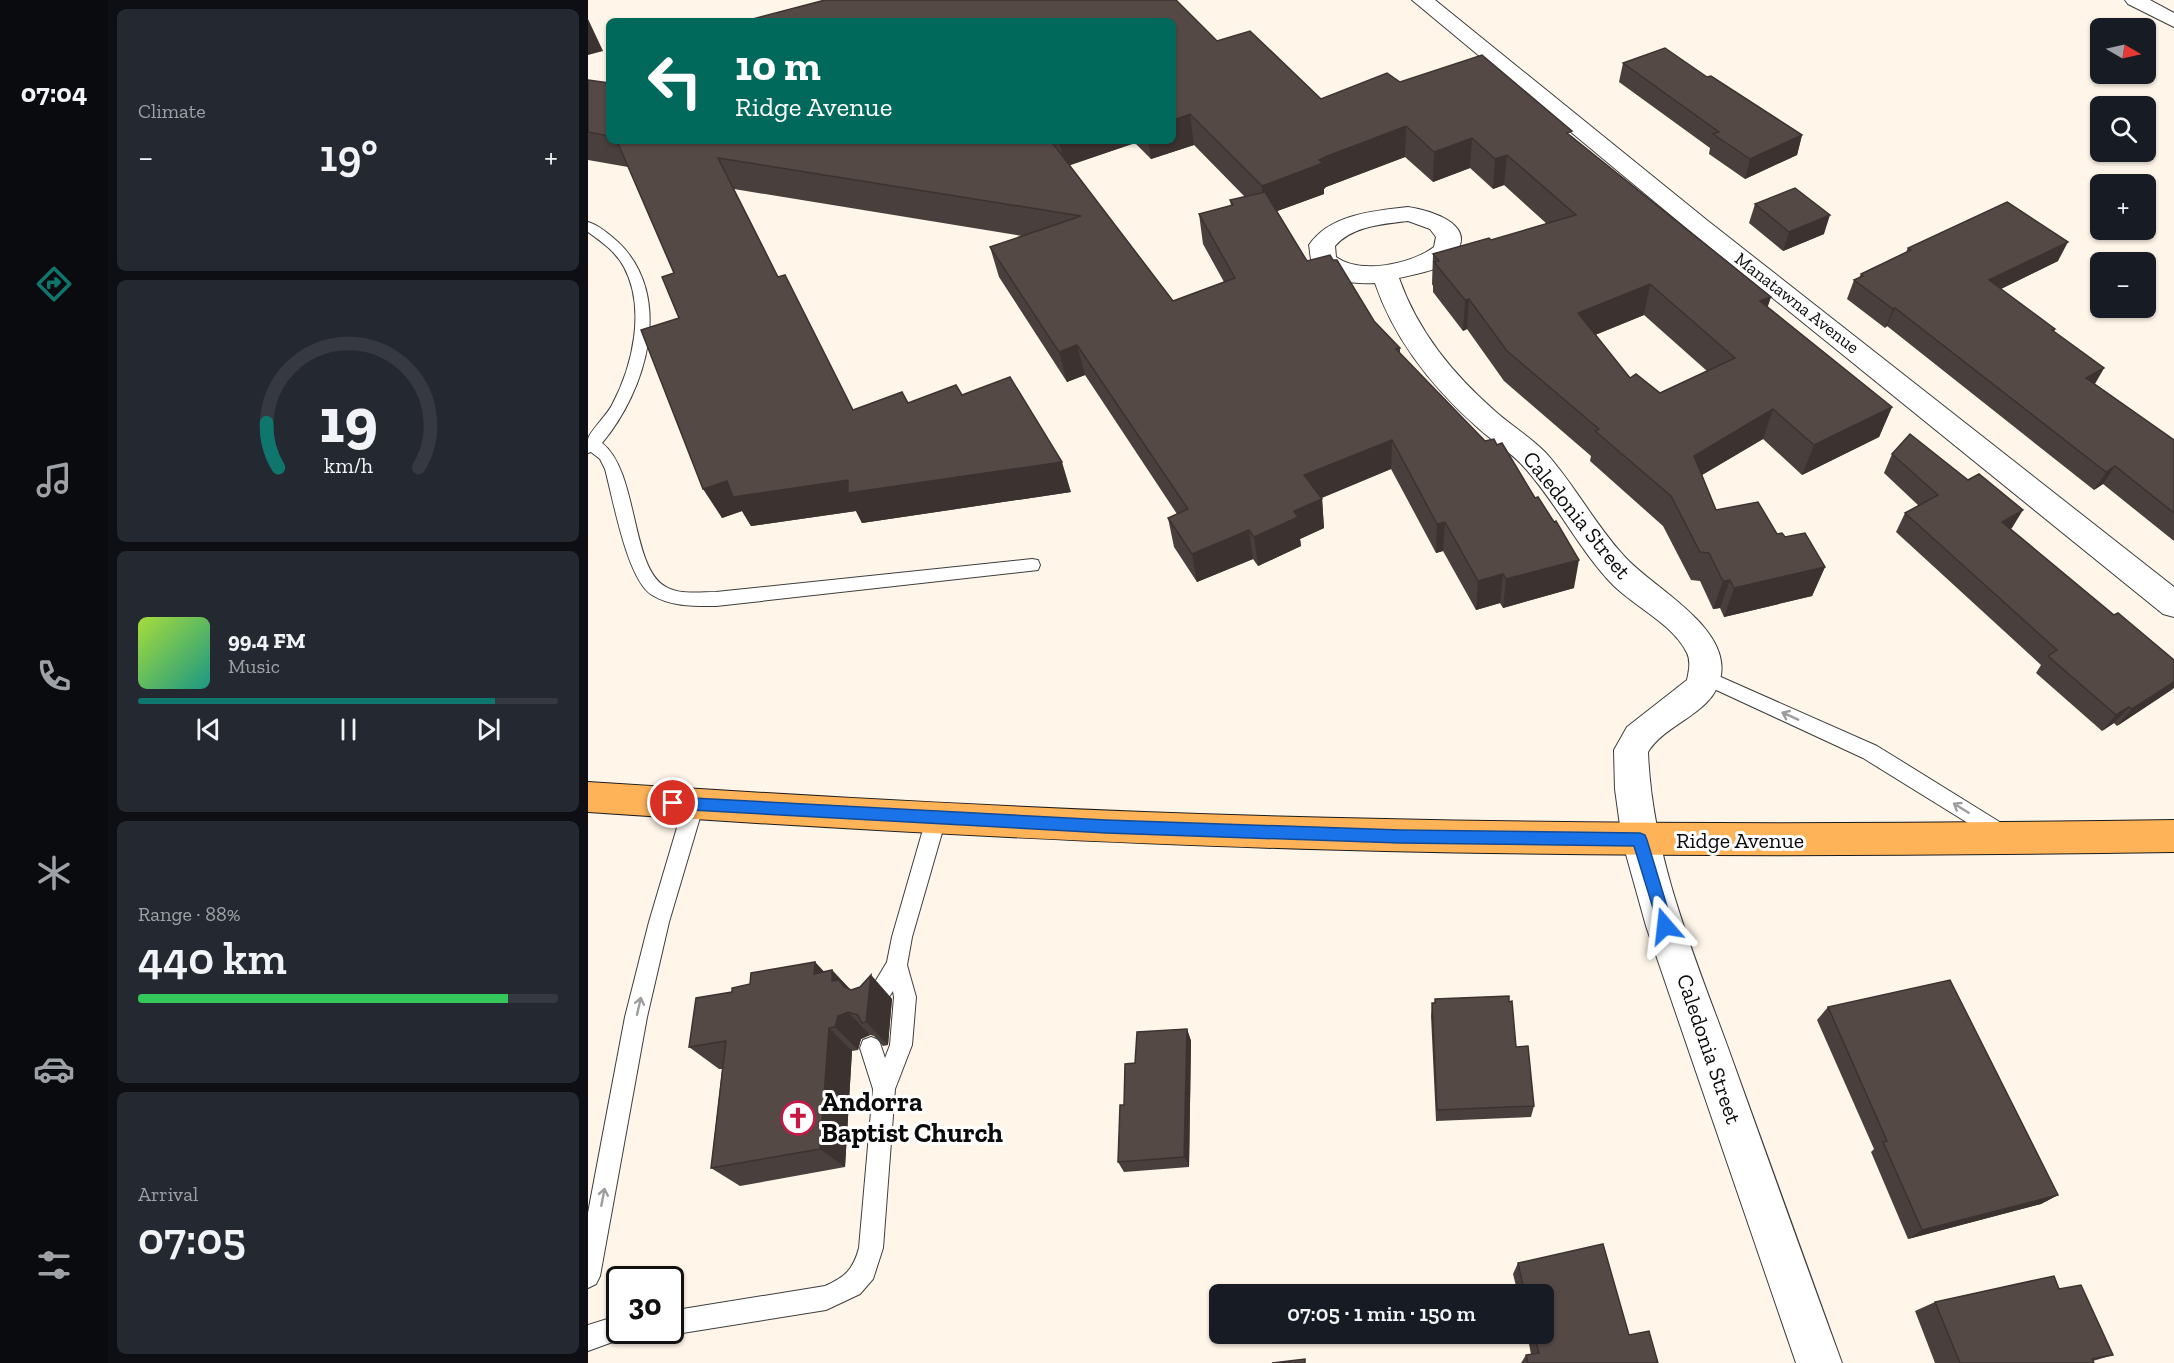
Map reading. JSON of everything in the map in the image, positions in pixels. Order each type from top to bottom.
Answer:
[{"type":"main road","name":"Ridge Avenue","points":[[588,797],[936,819],[1400,837],[1640,840],[2174,836]]},
{"type":"street","name":"Manatawna Avenue","points":[[1422,0],[1699,226],[2174,604]]},
{"type":"street","points":[[2135,0],[2174,21]]},
{"type":"street","name":"Caledonia Street","points":[[1383,272],[1392,300],[1403,323],[1441,375],[1469,403],[1535,460],[1624,576],[1692,634],[1701,647],[1706,660],[1705,677],[1701,688],[1639,737],[1631,750],[1632,789],[1640,840],[1665,926],[1820,1363]]},
{"type":"lane","points":[[588,226],[613,243],[626,257],[641,293],[644,312],[643,330],[627,393],[607,428],[590,445],[606,455],[613,469],[643,573],[654,588],[670,595],[716,598],[1032,565]]},
{"type":"lane","points":[[1705,677],[1870,752],[2011,839]]},
{"type":"lane","points":[[588,1276],[636,1017],[659,922],[694,804]]},
{"type":"lane","points":[[874,1002],[897,965],[902,937],[936,819]]},
{"type":"lane","points":[[684,1321],[826,1299],[852,1286],[865,1271],[871,1248],[884,1089],[901,1045],[905,997],[897,965]]},
{"type":"lane","points":[[871,1048],[884,1089]]},
{"type":"lane","points":[[588,1339],[606,1331]]},
{"type":"building","points":[[825,0],[1176,0],[1217,41],[1250,31],[1321,99],[1387,73],[1400,82],[1482,55],[1572,131],[1567,133],[1771,297],[1760,301],[1892,407],[1814,445],[1773,409],[1694,456],[1716,510],[1758,502],[1777,534],[1782,533],[1785,537],[1805,533],[1825,567],[1734,588],[1730,580],[1723,581],[1709,553],[1700,552],[1671,496],[1595,431],[1599,429],[1507,351],[1469,299],[1465,300],[1434,262],[1439,261],[1433,254],[1576,215],[1507,155],[1495,159],[1472,138],[1434,152],[1406,126],[1325,157],[1319,160],[1323,163],[1262,186],[1190,114],[1176,119],[1176,18],[756,18]],"holes":[[[1650,284],[1735,358],[1660,393],[1636,374],[1630,378],[1578,313]]]},
{"type":"building","points":[[1665,48],[1707,77],[1711,76],[1802,135],[1750,159],[1713,134],[1719,132],[1623,63]]},
{"type":"building","points":[[588,80],[606,83],[606,135],[588,132]]},
{"type":"building","points":[[618,144],[1053,144],[1173,301],[1235,278],[1199,214],[1233,205],[1230,200],[1265,192],[1307,261],[1330,255],[1333,260],[1337,260],[1374,321],[1400,348],[1396,349],[1485,441],[1494,439],[1497,445],[1502,443],[1535,498],[1538,497],[1554,522],[1556,521],[1579,560],[1506,579],[1503,574],[1478,581],[1445,522],[1437,524],[1392,440],[1304,475],[1322,499],[1294,511],[1298,517],[1254,537],[1249,530],[1192,554],[1168,518],[1188,509],[1077,345],[1059,352],[990,247],[1081,216],[718,158],[778,277],[785,275],[853,410],[902,392],[908,403],[956,385],[962,395],[1010,377],[1062,462],[848,493],[848,480],[733,497],[727,481],[703,489],[641,330],[679,318],[662,277],[674,273]]},
{"type":"building","points":[[1795,188],[1830,215],[1789,232],[1755,204]]},
{"type":"building","points":[[2007,202],[2068,242],[1989,280],[2104,368],[2086,378],[2174,440],[2174,513],[2115,466],[2106,472],[1895,308],[1893,309],[1854,280],[1863,276],[1861,274],[1911,250],[1908,248]]},
{"type":"building","points":[[1910,434],[1968,480],[1979,474],[2023,510],[2002,522],[2114,615],[2118,613],[2174,660],[2174,682],[2132,709],[2129,707],[2116,715],[2048,656],[2057,650],[1905,513],[1938,495],[1892,454]]},
{"type":"building","name":"Andorra Baptist Church","points":[[815,962],[814,974],[832,970],[832,981],[839,980],[844,987],[851,990],[860,987],[871,975],[866,1022],[862,1023],[858,1015],[848,1012],[838,1016],[835,1027],[829,1028],[820,1149],[711,1168],[726,1041],[689,1047],[696,998],[732,992],[732,988],[750,984],[751,973]]},
{"type":"building","points":[[1950,980],[2058,1195],[1922,1230],[1883,1142],[1887,1141],[1828,1007]]},
{"type":"building","points":[[1509,996],[1509,1002],[1512,1001],[1516,1047],[1528,1046],[1534,1106],[1437,1110],[1432,1003],[1435,1003],[1435,999]]},
{"type":"building","points":[[1187,1029],[1184,1157],[1118,1162],[1120,1105],[1124,1105],[1125,1064],[1135,1063],[1137,1032]]},
{"type":"building","points":[[1603,1244],[1629,1335],[1649,1331],[1658,1363],[1528,1363],[1526,1355],[1539,1353],[1537,1344],[1554,1344],[1554,1284],[1523,1284],[1518,1263]]},
{"type":"building","points":[[2054,1276],[2059,1289],[2081,1285],[2113,1355],[2092,1359],[2094,1363],[1960,1363],[1935,1302]]},
{"type":"building","points":[[1305,1359],[1305,1363],[1272,1363]]},
{"type":"place","name":"Andorra Baptist Church","points":[[798,1118]]},
{"type":"route","points":[[673,803],[936,819],[1106,826],[1400,837],[1640,840],[1665,926]]}]
